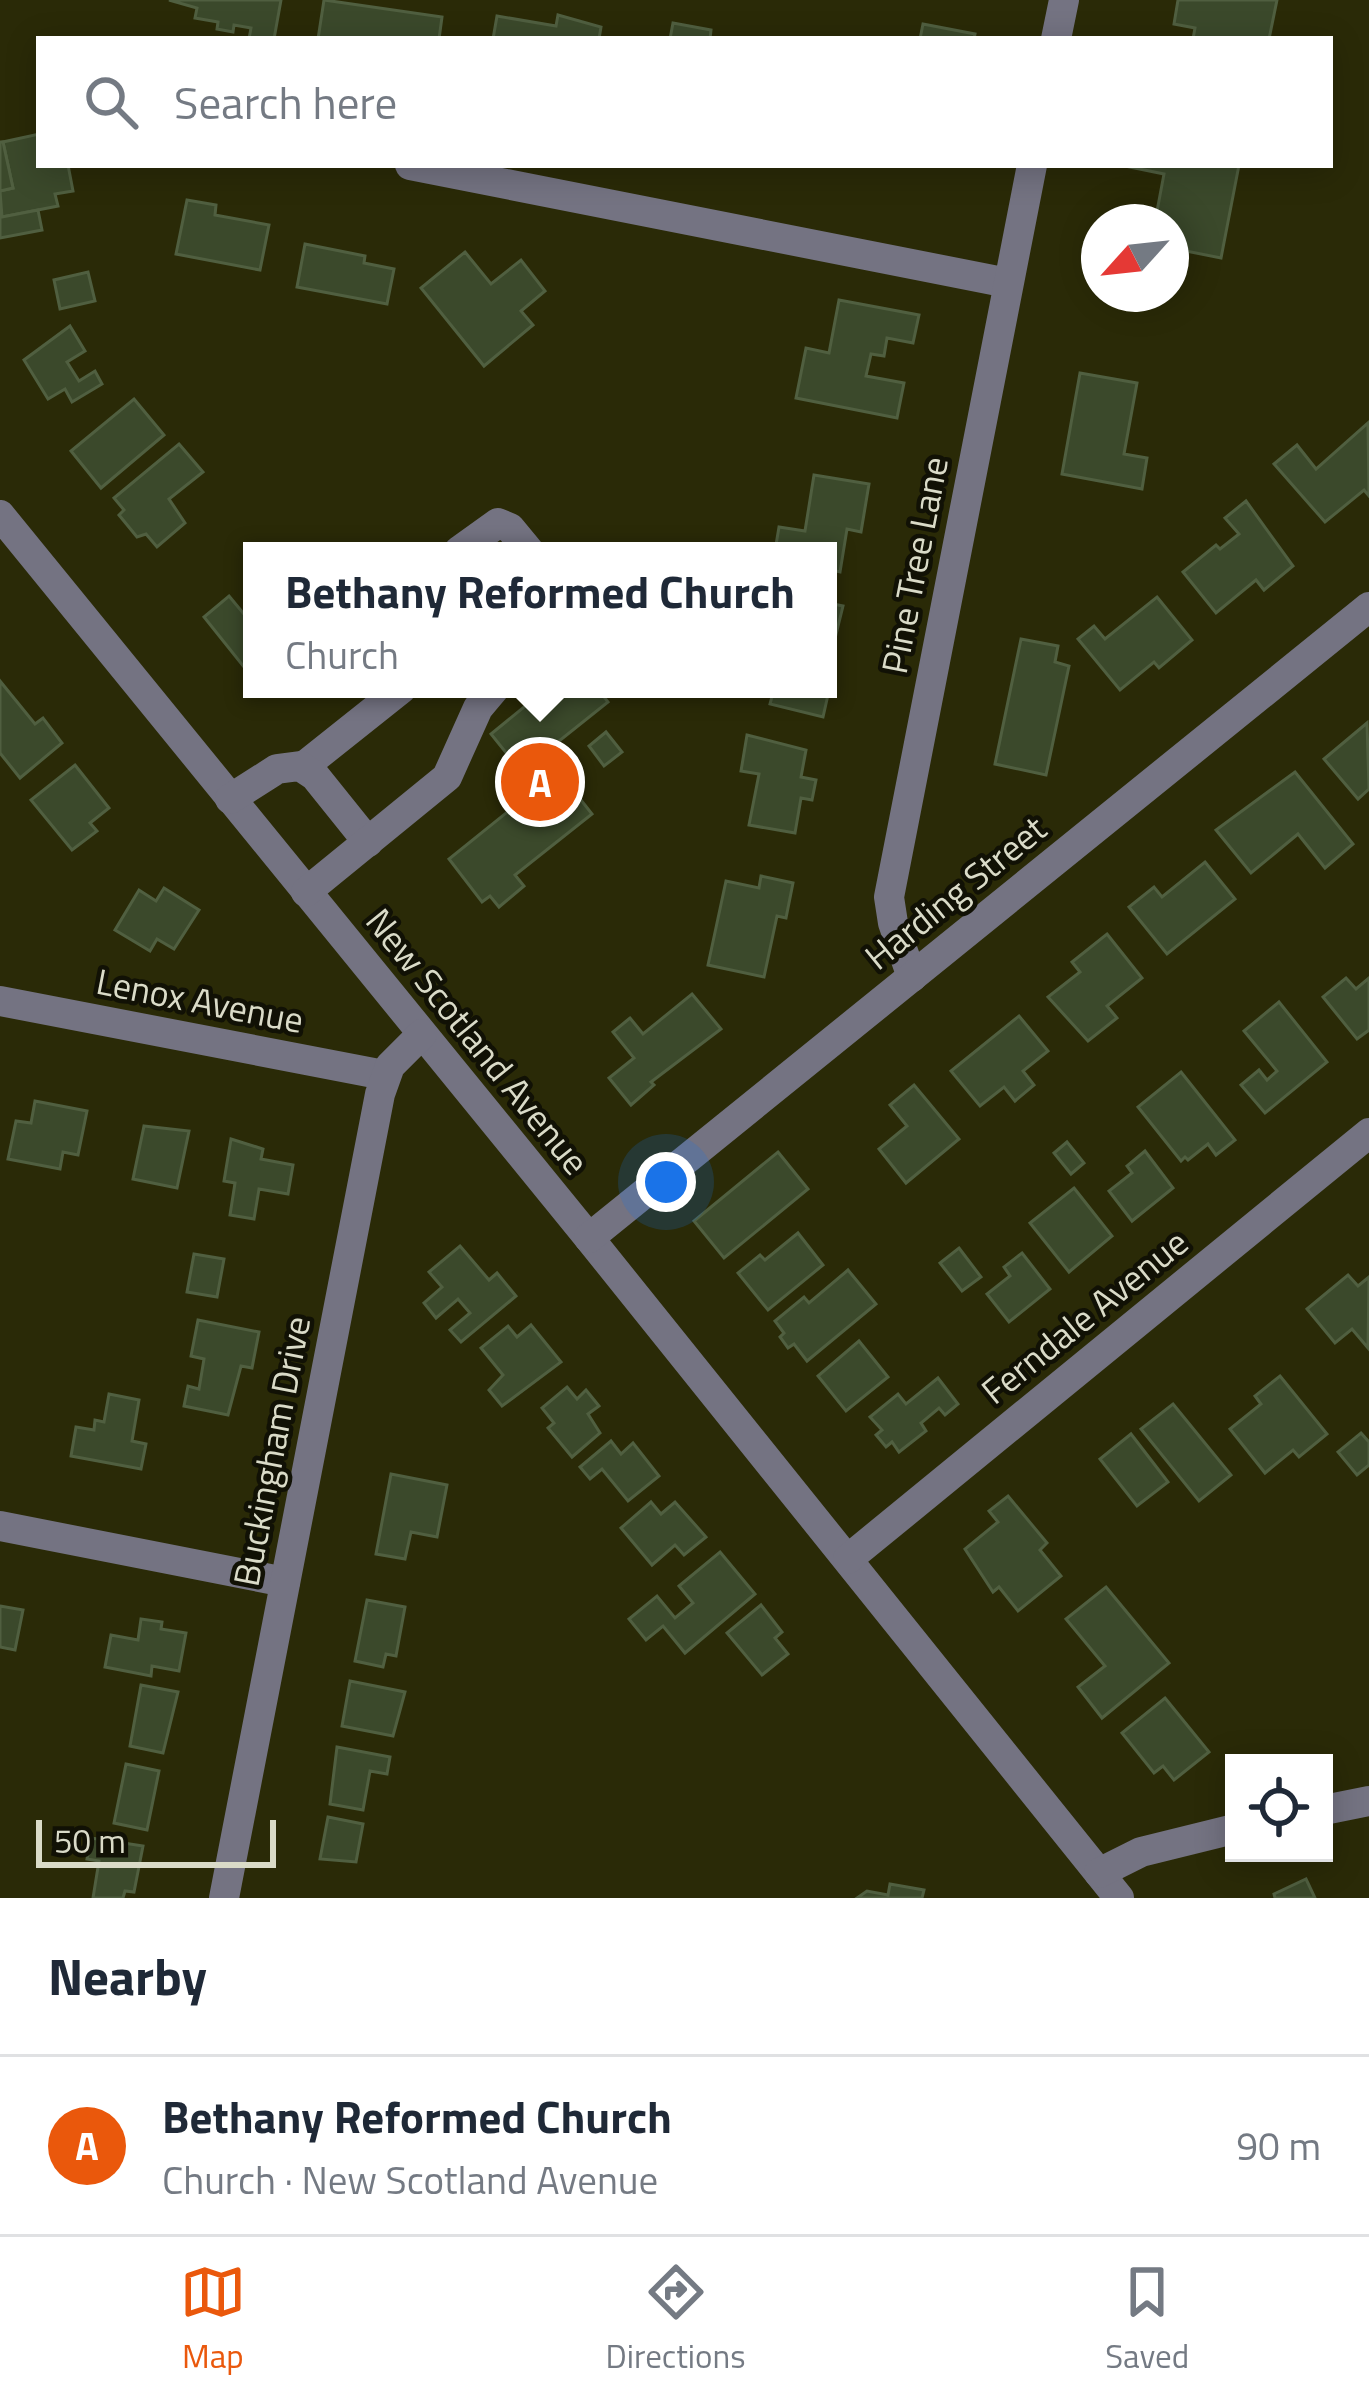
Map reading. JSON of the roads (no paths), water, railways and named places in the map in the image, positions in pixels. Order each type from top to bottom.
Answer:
[{"type":"street","points":[[1057,36],[1064,0]]},
{"type":"street","points":[[425,168],[1008,283]]},
{"type":"street","name":"Pine Tree Lane","points":[[912,977],[889,897],[1030,168]]},
{"type":"street","name":"New Scotland Avenue","points":[[0,514],[1119,1898]]},
{"type":"street","points":[[472,542],[498,523],[508,526],[521,542]]},
{"type":"street","name":"Harding Street","points":[[589,1238],[1369,607]]},
{"type":"street","points":[[230,799],[277,769],[303,767],[390,698]]},
{"type":"street","points":[[306,892],[447,777],[486,698]]},
{"type":"street","points":[[303,767],[368,842]]},
{"type":"street","name":"Lenox Avenue","points":[[0,1001],[384,1075]]},
{"type":"street","points":[[384,1075],[422,1034]]},
{"type":"street","name":"Buckingham Drive","points":[[224,1898],[384,1075]]},
{"type":"street","name":"Ferndale Avenue","points":[[848,1559],[1369,1133]]},
{"type":"street","points":[[0,1526],[285,1582]]},
{"type":"street","points":[[1333,1808],[1369,1801]]},
{"type":"street","points":[[1100,1873],[1141,1852],[1225,1831]]},
{"type":"place","name":"Bethany Reformed Church","points":[[540,782]]}]
